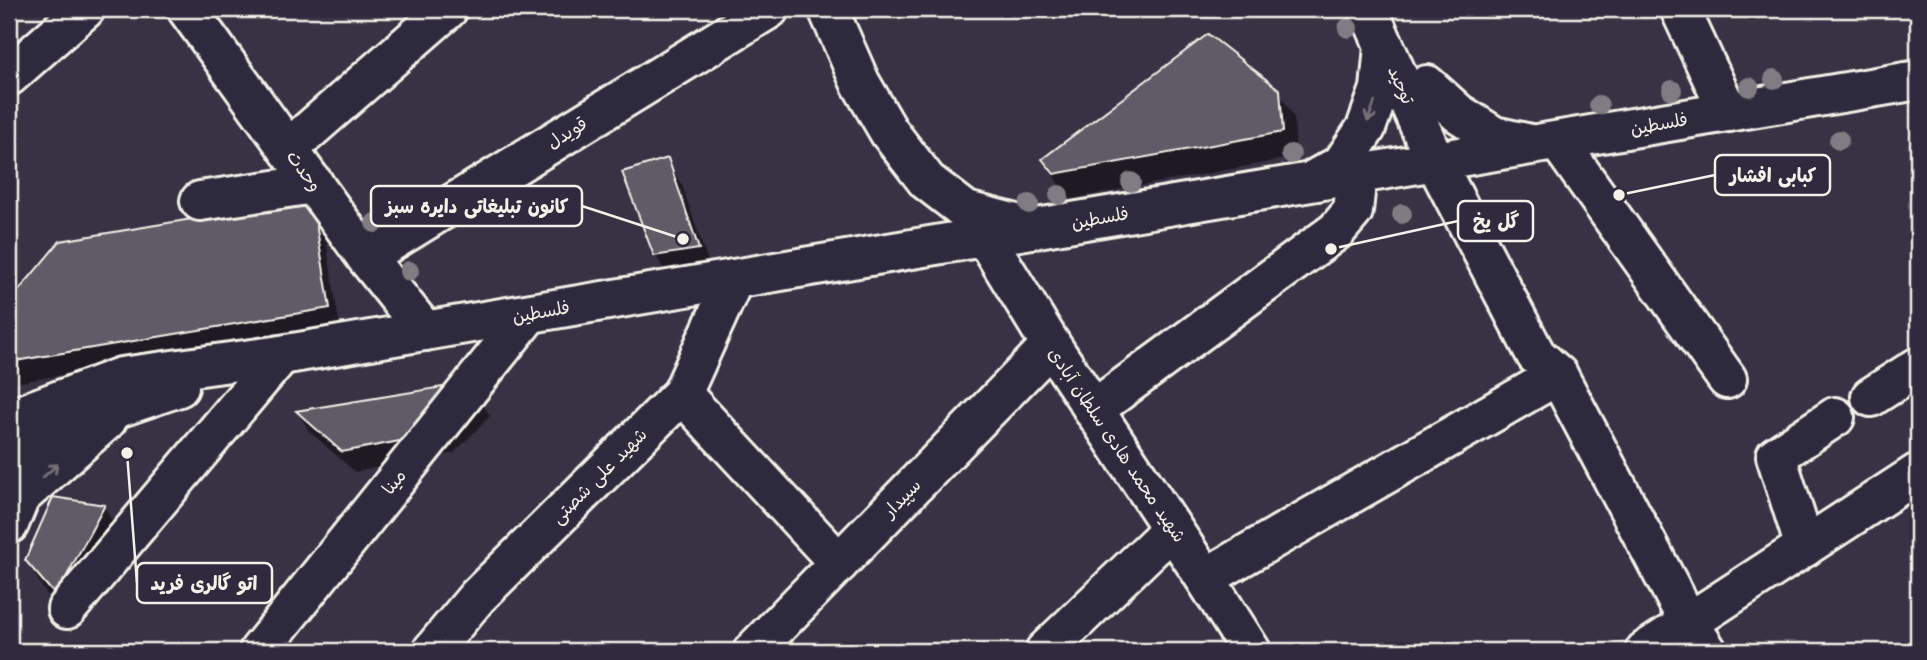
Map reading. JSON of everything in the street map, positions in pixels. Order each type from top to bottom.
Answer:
[{"type":"street","points":[[9,76],[85,9]]},
{"type":"street","name":"وحدت","points":[[187,9],[366,257],[425,331]]},
{"type":"street","points":[[288,149],[448,9]]},
{"type":"street","name":"قویدل","points":[[366,257],[769,9]]},
{"type":"street","points":[[828,9],[871,102],[889,132],[927,181],[966,211],[1036,229]]},
{"type":"street","name":"توحید","points":[[1368,9],[1384,46],[1447,159]]},
{"type":"street","name":"توحید","points":[[1390,9],[1427,85],[1447,159]]},
{"type":"street","points":[[1679,9],[1728,112]]},
{"type":"street","points":[[1309,182],[1342,164],[1366,128],[1380,89],[1384,46]]},
{"type":"street","name":"فلسطین","points":[[123,390],[281,355],[1918,80]]},
{"type":"street","points":[[1427,85],[1458,113],[1494,136],[1545,143],[1727,379]]},
{"type":"street","points":[[1447,159],[1536,355],[1558,375],[1698,637]]},
{"type":"street","points":[[1093,410],[1336,232],[1353,211],[1357,174]]},
{"type":"street","points":[[200,201],[314,184]]},
{"type":"street","name":"شهید محمد هادی سلطان آبادی","points":[[985,237],[1051,345],[1251,651]]},
{"type":"street","name":"شهید علی شصتی","points":[[432,651],[477,597],[682,394],[734,279]]},
{"type":"street","name":"مینا","points":[[259,651],[529,314]]},
{"type":"street","name":"سپیدار","points":[[753,651],[1051,345]]},
{"type":"street","points":[[67,609],[281,355]]},
{"type":"street","points":[[1871,397],[1918,367]]},
{"type":"street","points":[[1205,578],[1558,375]]},
{"type":"street","points":[[9,396],[123,390]]},
{"type":"street","points":[[9,419],[123,390]]},
{"type":"street","points":[[9,461],[123,390]]},
{"type":"street","points":[[9,524],[20,497],[123,390]]},
{"type":"street","points":[[682,394],[839,563]]},
{"type":"street","points":[[1805,547],[1776,456],[1835,417]]},
{"type":"street","points":[[1645,651],[1698,637],[1805,547],[1918,473]]},
{"type":"street","points":[[1045,651],[1172,529]]},
{"type":"building","points":[[1208,34],[1280,90],[1283,132],[1054,174],[1042,159]]},
{"type":"building","points":[[668,158],[699,249],[654,256],[622,172]]},
{"type":"building","points":[[312,199],[330,308],[9,362],[9,302],[60,241]]},
{"type":"building","points":[[467,383],[442,433],[342,452],[296,411]]},
{"type":"building","points":[[53,497],[105,505],[56,596],[25,560]]},
{"type":"place","name":"کبابی افشار","points":[[1619,195]]},
{"type":"place","name":"کانون تبلیغاتی دایره سبز","points":[[683,239]]},
{"type":"place","name":"گل یخ","points":[[1331,249]]},
{"type":"place","name":"اتو گالری فرید","points":[[127,453]]}]
